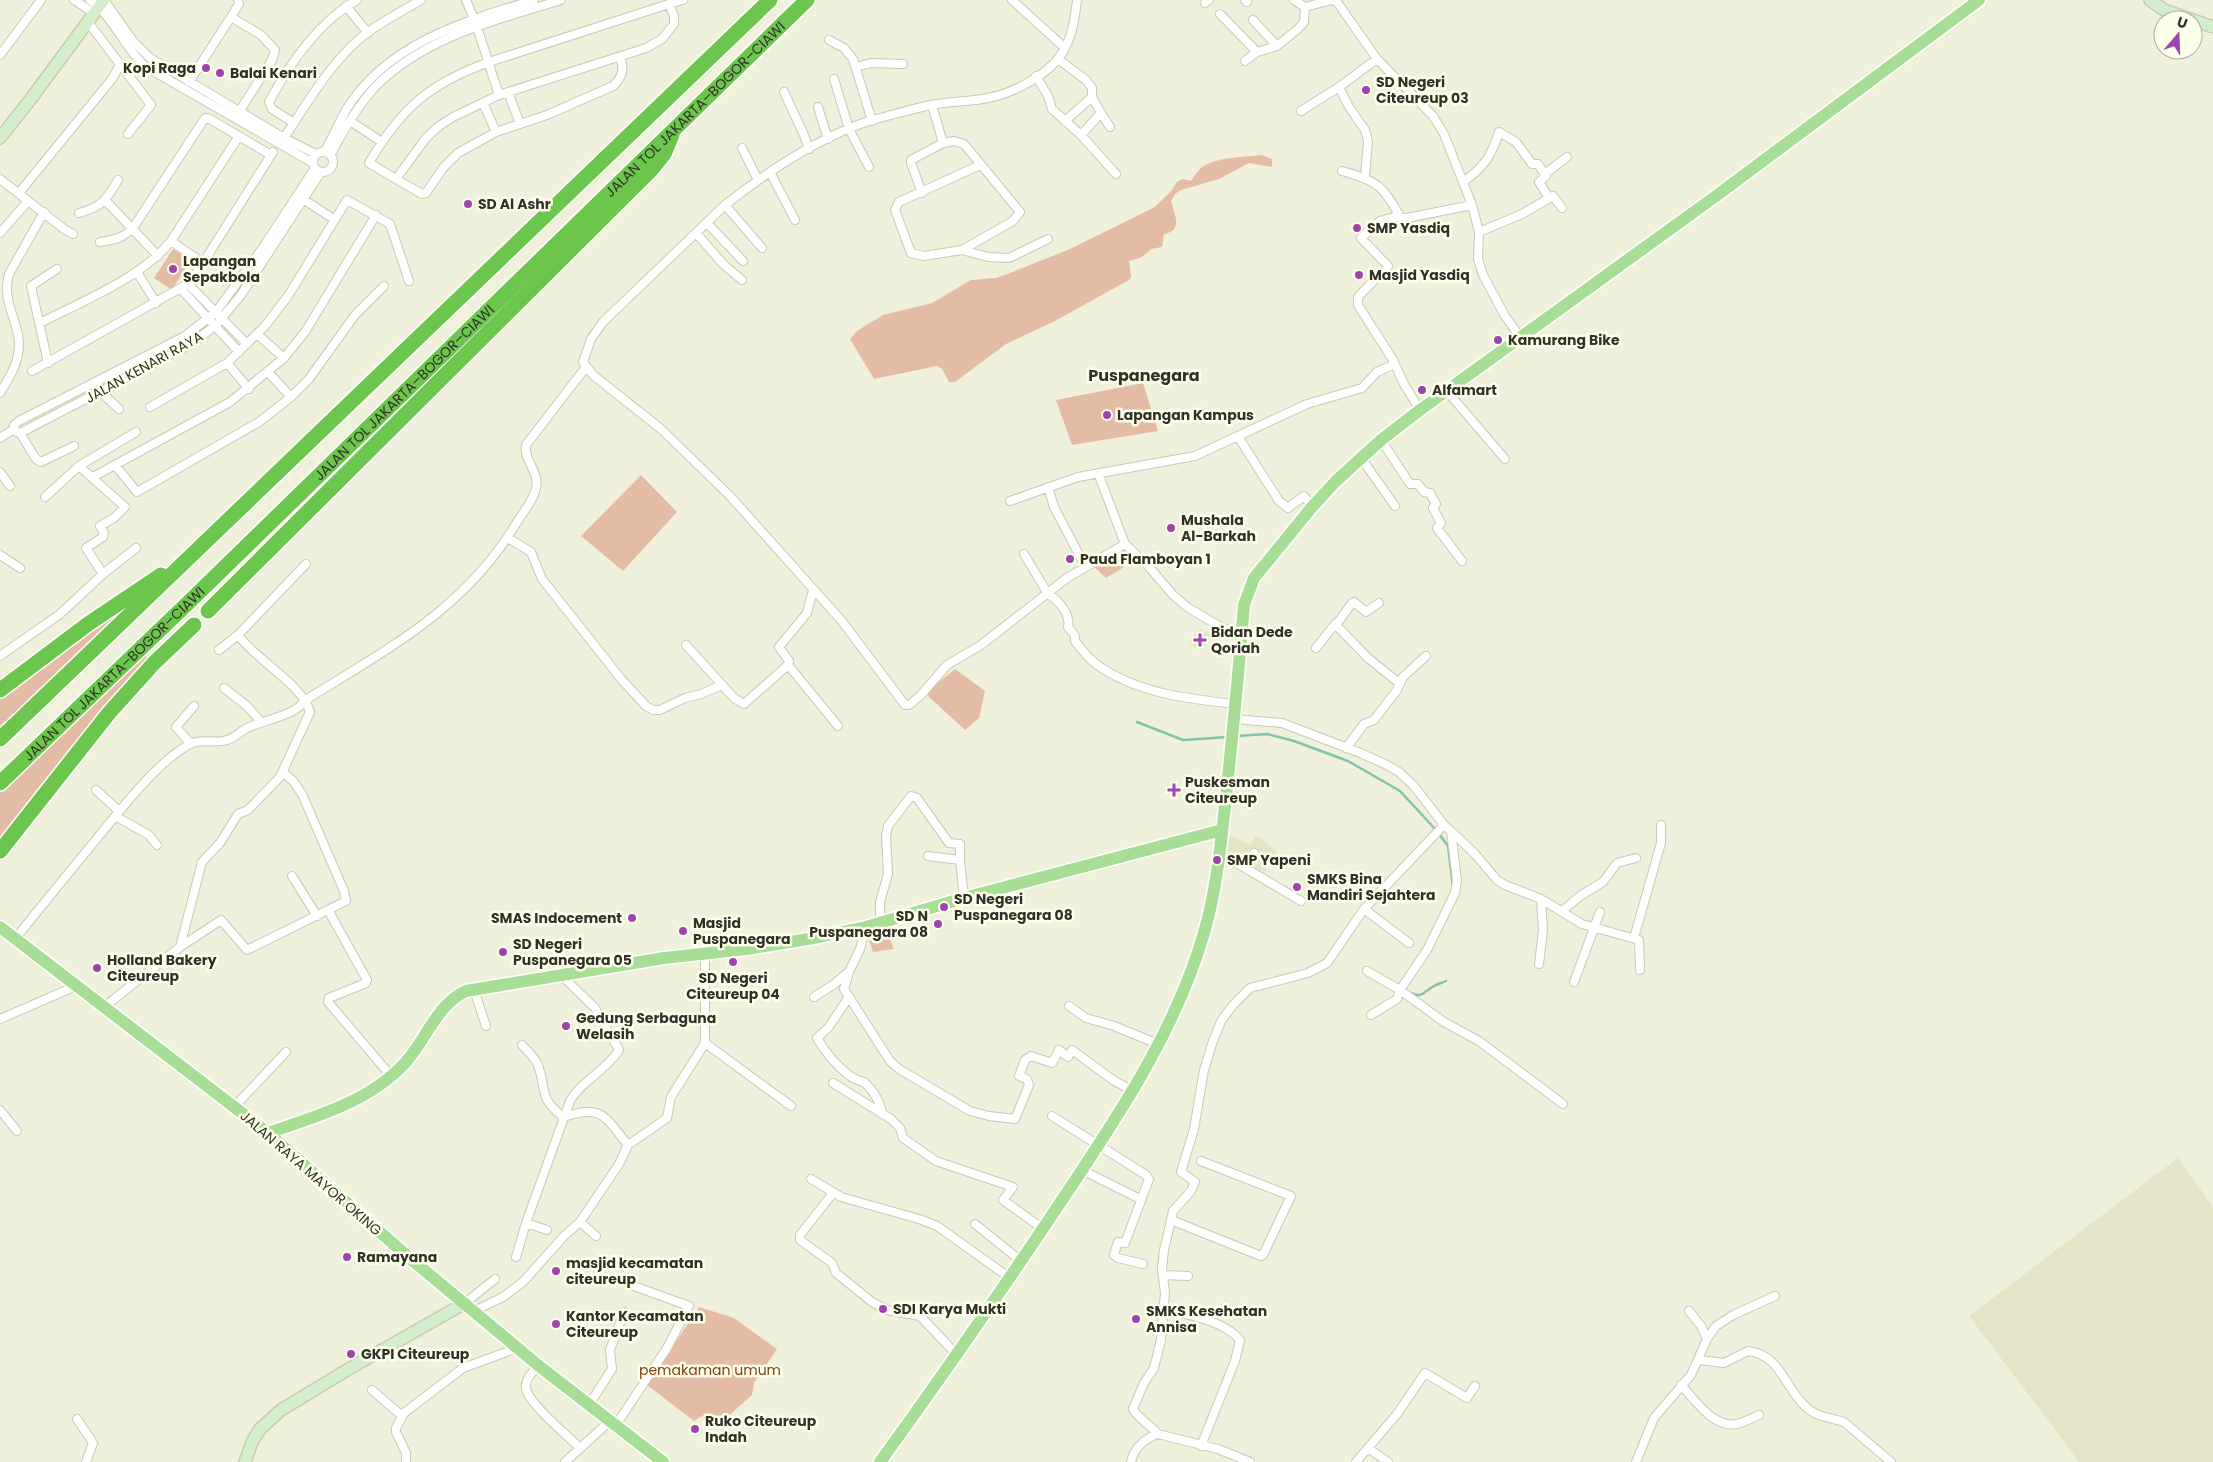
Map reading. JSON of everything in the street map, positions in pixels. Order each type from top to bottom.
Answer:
[{"type":"highway","name":"JALAN TOL JAKARTA–BOGOR–CIAWI","points":[[0,739],[770,0]]},
{"type":"highway","name":"JALAN TOL JAKARTA–BOGOR–CIAWI","points":[[0,783],[189,602],[807,0]]},
{"type":"highway","points":[[208,611],[651,170],[664,154],[674,128]]},
{"type":"highway","points":[[0,690],[88,624],[195,552]]},
{"type":"highway","points":[[0,851],[108,713],[154,662],[194,625]]},
{"type":"main road","points":[[883,1461],[1010,1278],[1133,1091],[1158,1044],[1197,956],[1213,896],[1220,856],[1244,605],[1251,583],[1269,558],[1336,481],[1382,440],[1420,410],[1882,74],[1980,0]]},
{"type":"main road","points":[[268,1133],[355,1101],[391,1076],[406,1062],[451,1000],[466,991],[664,958],[781,945],[866,927],[964,898],[1222,830]]},
{"type":"main road","name":"JALAN RAYA MAYOR OKING","points":[[0,927],[268,1133],[406,1255],[539,1366],[663,1462]]},
{"type":"street","points":[[0,55],[40,0]]},
{"type":"street","points":[[74,0],[96,7],[141,51],[189,82],[284,138],[316,154],[328,153]]},
{"type":"street","points":[[189,82],[231,16],[238,4],[238,0]]},
{"type":"street","points":[[294,123],[272,109],[269,102],[298,56],[325,25],[346,6],[357,0]]},
{"type":"street","points":[[284,138],[336,65],[368,33],[421,0]]},
{"type":"street","points":[[466,0],[499,95]]},
{"type":"street","points":[[328,153],[347,110],[377,73],[397,57],[421,42],[534,0]]},
{"type":"street","points":[[328,153],[376,87],[396,70],[431,47],[475,23],[560,0]]},
{"type":"street","points":[[620,58],[623,64],[622,72],[620,78],[613,86],[547,115],[496,132],[458,153],[443,168],[426,193],[422,194],[369,163],[398,120],[418,98],[461,72],[683,0]]},
{"type":"street","points":[[1012,0],[1065,48]]},
{"type":"street","points":[[1077,0],[1073,26],[1065,48],[1058,59],[1020,88],[998,96],[932,105],[872,120],[828,139],[758,180],[706,222],[598,328],[583,359],[586,368],[661,429],[767,535],[841,620],[908,705],[920,696],[947,664],[981,645],[1084,566],[1125,544]]},
{"type":"street","points":[[1294,0],[1305,7]]},
{"type":"street","points":[[1305,7],[1318,2],[1332,0],[1337,2],[1377,59],[1433,116],[1444,134],[1472,205],[1479,232],[1478,259],[1483,275],[1505,316],[1521,338]]},
{"type":"street","points":[[2150,0],[2164,10]]},
{"type":"street","points":[[396,179],[426,138],[439,126],[483,102],[508,92],[620,58],[655,44],[675,21],[669,4]]},
{"type":"street","points":[[346,6],[368,33]]},
{"type":"street","points":[[96,7],[120,65],[151,105],[128,134]]},
{"type":"street","points":[[0,138],[96,7]]},
{"type":"street","points":[[96,7],[134,56],[146,68],[316,168],[328,171],[333,167],[334,160],[328,153]]},
{"type":"street","points":[[1245,61],[1257,52],[1277,46],[1302,24],[1305,7]]},
{"type":"street","points":[[1220,14],[1257,52]]},
{"type":"street","points":[[231,16],[261,35],[275,50],[272,60],[239,112]]},
{"type":"street","points":[[1253,20],[1277,46]]},
{"type":"street","points":[[830,40],[844,48],[853,59],[872,120]]},
{"type":"street","points":[[1058,59],[1086,80],[1092,88],[1092,96],[1110,127]]},
{"type":"street","points":[[1301,111],[1340,87],[1377,59]]},
{"type":"street","points":[[856,67],[871,63],[904,64]]},
{"type":"street","points":[[19,193],[112,79],[120,65]]},
{"type":"street","points":[[1036,76],[1048,96],[1052,109],[1081,135],[1116,174]]},
{"type":"street","points":[[834,79],[849,129],[868,167]]},
{"type":"street","points":[[1340,87],[1349,107],[1365,130],[1368,141],[1365,177]]},
{"type":"street","points":[[508,92],[520,124]]},
{"type":"street","points":[[784,92],[809,149]]},
{"type":"street","points":[[1065,121],[1092,96]]},
{"type":"street","points":[[483,102],[496,132]]},
{"type":"street","points":[[932,105],[943,143]]},
{"type":"street","points":[[818,107],[828,139]]},
{"type":"street","points":[[1081,135],[1101,113]]},
{"type":"street","points":[[100,242],[114,240],[127,234],[133,228],[202,120],[208,118],[271,155]]},
{"type":"street","points":[[350,121],[382,142]]},
{"type":"street","points":[[1463,182],[1485,163],[1499,132],[1513,140],[1532,164],[1538,164],[1546,173]]},
{"type":"street","points":[[40,324],[137,272],[158,256],[171,241],[239,136]]},
{"type":"street","points":[[922,192],[911,160],[950,141],[964,144],[1020,212],[1013,221],[962,250],[924,256],[913,254],[909,250],[895,210],[899,202],[922,192],[980,164]]},
{"type":"street","points":[[32,371],[188,284],[277,144]]},
{"type":"street","points":[[742,148],[758,180]]},
{"type":"street","points":[[316,154],[316,168]]},
{"type":"street","points":[[1549,198],[1539,182],[1546,176],[1546,173],[1567,157]]},
{"type":"street","name":"JALAN KENARI RAYA","points":[[17,431],[14,425],[19,421],[186,336],[209,318],[219,316],[242,295],[303,199],[316,168]]},
{"type":"street","name":"JALAN KENARI RAYA","points":[[0,438],[101,392],[191,344],[216,325],[219,316],[316,168]]},
{"type":"street","points":[[1342,171],[1365,177],[1384,189],[1400,217]]},
{"type":"street","points":[[770,172],[795,220]]},
{"type":"street","points":[[0,179],[73,234]]},
{"type":"street","points":[[78,213],[95,208],[106,200],[118,180]]},
{"type":"street","points":[[1479,232],[1522,214],[1549,198],[1554,197],[1562,208]]},
{"type":"street","points":[[303,199],[335,220]]},
{"type":"street","points":[[106,200],[158,256]]},
{"type":"street","points":[[150,406],[227,363],[240,352],[288,296],[347,200],[376,214],[392,227],[409,281]]},
{"type":"street","points":[[0,233],[28,201]]},
{"type":"street","points":[[725,205],[762,248]]},
{"type":"street","points":[[1420,410],[1395,364],[1358,305],[1358,297],[1388,266],[1362,241],[1362,237],[1380,221],[1400,217],[1407,218],[1472,205]]},
{"type":"street","points":[[0,393],[19,353],[18,338],[6,298],[6,284],[9,274],[44,212]]},
{"type":"street","points":[[93,477],[230,402],[249,389],[284,358],[316,316],[376,214]]},
{"type":"street","points":[[706,222],[743,261]]},
{"type":"street","points":[[696,233],[724,265],[742,280]]},
{"type":"street","points":[[962,250],[988,257],[1008,258],[1048,239]]},
{"type":"street","points":[[171,241],[203,263]]},
{"type":"street","points":[[48,363],[31,286],[57,269]]},
{"type":"street","points":[[137,272],[156,303]]},
{"type":"street","points":[[188,284],[247,344]]},
{"type":"street","points":[[115,465],[137,492],[259,422],[309,379],[355,315],[384,286]]},
{"type":"street","points":[[181,289],[240,352]]},
{"type":"street","points":[[257,334],[284,358]]},
{"type":"street","points":[[227,363],[249,389]]},
{"type":"street","points":[[1010,502],[1078,477],[1195,456],[1239,438],[1307,404],[1362,388],[1377,372],[1395,364]]},
{"type":"street","points":[[15,939],[117,813],[162,766],[191,744],[202,741],[228,740],[261,722],[287,713],[302,705],[304,701],[426,624],[472,583],[508,538],[536,488],[535,473],[525,451],[526,445],[586,368]]},
{"type":"street","points":[[268,372],[290,397]]},
{"type":"street","points":[[1446,390],[1505,459]]},
{"type":"street","points":[[101,392],[119,409]]},
{"type":"street","points":[[17,431],[36,459],[41,462],[74,446]]},
{"type":"street","points":[[45,497],[79,466],[136,432]]},
{"type":"street","points":[[1239,438],[1279,501],[1288,508],[1304,496],[1312,507]]},
{"type":"street","points":[[1382,440],[1410,484],[1418,484],[1424,492],[1430,493],[1436,504],[1433,508],[1440,523],[1437,528],[1462,561]]},
{"type":"street","points":[[1361,458],[1395,506]]},
{"type":"street","points":[[79,466],[125,507],[114,518],[100,526],[104,533],[103,537],[86,548],[103,574]]},
{"type":"street","points":[[0,472],[10,486]]},
{"type":"street","points":[[1098,474],[1125,544],[1149,567],[1173,595],[1187,607],[1241,639]]},
{"type":"street","points":[[1048,487],[1054,507],[1084,566]]},
{"type":"street","points":[[508,538],[531,552],[542,579],[622,680],[646,706],[653,710],[660,710],[685,698],[701,694],[722,685]]},
{"type":"street","points":[[0,656],[60,614],[103,574],[136,548]]},
{"type":"street","points":[[1024,554],[1048,594],[1054,598],[1067,615],[1068,626],[1075,636],[1075,641],[1094,663],[1121,680],[1155,691],[1194,700],[1236,704]]},
{"type":"street","points":[[0,555],[20,568]]},
{"type":"street","points":[[219,650],[238,635],[306,564]]},
{"type":"street","points":[[686,645],[734,698],[744,704],[788,665],[789,660],[780,647],[808,613],[813,590]]},
{"type":"street","points":[[1316,648],[1352,603],[1354,602],[1366,612],[1378,603]]},
{"type":"street","points":[[1336,623],[1368,658],[1399,683]]},
{"type":"street","points":[[180,947],[202,862],[220,843],[238,814],[248,810],[276,783],[309,716],[310,710],[294,685],[247,648],[238,635]]},
{"type":"street","points":[[1346,748],[1364,724],[1374,720],[1397,690],[1399,683],[1408,671],[1426,656]]},
{"type":"street","points":[[788,665],[838,726]]},
{"type":"street","points":[[224,688],[247,706],[261,722]]},
{"type":"street","points":[[191,744],[176,727],[194,706]]},
{"type":"street","points":[[1234,721],[1282,723],[1346,748],[1399,772],[1414,786],[1440,829],[1451,831],[1475,854],[1497,880],[1541,899],[1582,924],[1634,938],[1640,942],[1640,970]]},
{"type":"street","points":[[104,1007],[180,947],[221,920],[247,950],[346,902],[346,897],[302,794],[294,782],[283,772]]},
{"type":"street","points":[[96,790],[117,813],[149,835],[157,845]]},
{"type":"street","points":[[880,922],[880,902],[887,878],[886,836],[888,826],[892,818],[913,795],[949,843],[960,844],[964,898]]},
{"type":"street","points":[[1634,938],[1661,843],[1661,824]]},
{"type":"street","points":[[1250,1462],[1218,1449],[1158,1434],[1133,1409],[1158,1356],[1164,1312],[1164,1250],[1173,1211],[1184,1201],[1194,1185],[1194,1180],[1181,1172],[1194,1129],[1204,1070],[1221,1020],[1250,988],[1308,973],[1327,963],[1364,908],[1440,829]]},
{"type":"street","points":[[1371,1015],[1394,1001],[1427,950],[1455,893],[1457,880],[1451,831]]},
{"type":"street","points":[[1247,870],[1254,853]]},
{"type":"street","points":[[928,856],[960,860]]},
{"type":"street","points":[[1220,856],[1301,901]]},
{"type":"street","points":[[1562,911],[1580,896],[1603,882],[1617,863],[1636,858]]},
{"type":"street","points":[[292,876],[317,916]]},
{"type":"street","points":[[1539,964],[1543,930],[1541,899]]},
{"type":"street","points":[[1364,908],[1409,943]]},
{"type":"street","points":[[328,910],[367,980],[366,983],[334,995],[329,998],[328,1002],[391,1076]]},
{"type":"street","points":[[1574,982],[1600,912]]},
{"type":"street","points":[[866,927],[857,958],[844,983],[849,997],[890,1061],[908,1076],[978,1114],[1015,1119],[1028,1085],[1026,1079],[1019,1076],[1025,1060],[1031,1056],[1052,1063],[1059,1050],[1068,1057],[1072,1050],[1133,1091]]},
{"type":"street","points":[[245,1462],[252,1442],[260,1429],[281,1410],[347,1370],[469,1307],[503,1297],[523,1282],[564,1236],[580,1222],[619,1164],[628,1145],[666,1121],[671,1097],[705,1044],[705,954]]},
{"type":"street","points":[[1367,971],[1400,990],[1444,1022],[1478,1041],[1563,1104]]},
{"type":"street","points":[[814,997],[849,972]]},
{"type":"street","points":[[516,1257],[563,1117],[574,1094],[582,1089],[619,1050],[598,1011],[584,996],[569,985],[560,974]]},
{"type":"street","points":[[0,1020],[76,986]]},
{"type":"street","points":[[474,990],[486,1026]]},
{"type":"street","points":[[849,997],[828,1028],[817,1038],[838,1065],[852,1078],[864,1082],[873,1093],[882,1114]]},
{"type":"street","points":[[1069,1006],[1086,1018],[1114,1026],[1158,1044]]},
{"type":"street","points":[[705,1044],[791,1106]]},
{"type":"street","points":[[522,1045],[539,1067],[545,1099],[563,1117]]},
{"type":"street","points":[[234,1107],[286,1052]]},
{"type":"street","points":[[833,1083],[882,1114],[900,1128],[905,1140],[936,1161],[1013,1187],[1003,1200],[1042,1229]]},
{"type":"street","points":[[0,1110],[17,1131]]},
{"type":"street","points":[[563,1117],[584,1110],[593,1110],[601,1114],[628,1145]]},
{"type":"street","points":[[1052,1116],[1146,1175],[1149,1179],[1125,1243],[1118,1242],[1114,1255],[1118,1258],[1143,1264]]},
{"type":"street","points":[[1171,1220],[1261,1256],[1263,1255],[1291,1196],[1201,1162]]},
{"type":"street","points":[[1082,1170],[1140,1199]]},
{"type":"street","points":[[811,1179],[833,1193],[930,1223],[947,1232],[1010,1278]]},
{"type":"street","points":[[833,1193],[800,1235],[800,1240],[832,1263],[836,1273],[872,1302],[887,1310],[920,1316],[957,1355]]},
{"type":"street","points":[[580,1222],[596,1236]]},
{"type":"street","points":[[526,1223],[547,1230]]},
{"type":"street","points":[[975,1224],[1021,1261]]},
{"type":"street","points":[[1163,1275],[1188,1276]]},
{"type":"street","points":[[469,1307],[495,1279]]},
{"type":"street","points":[[566,1462],[580,1448],[613,1423],[662,1356],[689,1306],[630,1284]]},
{"type":"street","points":[[1636,1462],[1654,1418],[1691,1375],[1707,1339],[1716,1326],[1722,1321],[1776,1296]]},
{"type":"street","points":[[1689,1311],[1701,1326],[1707,1339]]},
{"type":"street","points":[[589,1405],[612,1370],[610,1350],[624,1312]]},
{"type":"street","points":[[1164,1312],[1190,1314],[1207,1320],[1240,1340],[1235,1361],[1201,1446]]},
{"type":"street","points":[[406,1462],[406,1453],[396,1432],[402,1416],[463,1368],[516,1346]]},
{"type":"street","points":[[1698,1360],[1724,1362],[1748,1350],[1766,1356],[1775,1362],[1792,1392],[1805,1406],[1823,1418],[1835,1418],[1844,1422],[1891,1462]]},
{"type":"street","points":[[539,1366],[530,1375],[526,1385],[527,1391],[543,1412],[580,1448]]},
{"type":"street","points":[[1356,1462],[1396,1414],[1425,1373],[1467,1398],[1475,1386]]},
{"type":"street","points":[[1681,1385],[1709,1415],[1722,1422],[1740,1423],[1759,1415]]},
{"type":"street","points":[[372,1390],[402,1416]]},
{"type":"street","points":[[77,1418],[93,1443],[86,1462]]},
{"type":"street","points":[[1131,1462],[1142,1442],[1158,1434]]},
{"type":"street","points":[[1368,1448],[1388,1462]]},
{"type":"shaded area","name":"Bidan Dede Qoriah","points":[[1200,629],[1211,636],[1202,650],[1189,643]]},
{"type":"shaded area","points":[[1228,835],[1251,845],[1255,835],[1277,851],[1264,874],[1224,853]]},
{"type":"shaded area","points":[[2178,1158],[2213,1207],[2213,1462],[2079,1462],[1969,1316]]},
{"type":"green space","points":[[1262,155],[1272,159],[1272,167],[1249,163],[1219,179],[1181,190],[1175,194],[1171,201],[1176,217],[1174,229],[1164,234],[1162,247],[1151,249],[1142,257],[1129,261],[1131,277],[1129,280],[1055,321],[1006,344],[955,382],[949,382],[942,369],[937,366],[874,379],[850,339],[857,331],[883,315],[932,303],[971,280],[996,278],[1070,249],[1155,207],[1172,190],[1177,182],[1182,179],[1191,181],[1207,164],[1230,158]]},
{"type":"green space","name":"Lapangan Sepakbola","points":[[173,249],[191,260],[172,290],[154,278]]},
{"type":"green space","name":"Lapangan Kampus","points":[[1143,383],[1158,431],[1072,445],[1056,400]]},
{"type":"green space","points":[[641,475],[677,512],[623,571],[581,536]]},
{"type":"green space","points":[[1124,548],[1135,560],[1106,578],[1093,566]]},
{"type":"green space","points":[[195,551],[0,739],[0,690]]},
{"type":"green space","points":[[138,650],[154,663],[0,851],[0,783]]},
{"type":"green space","points":[[955,669],[985,691],[979,718],[965,730],[926,692]]},
{"type":"green space","points":[[888,935],[894,949],[873,952],[869,940]]},
{"type":"green space","name":"pemakaman umum","points":[[699,1307],[734,1318],[777,1349],[754,1383],[752,1395],[716,1427],[702,1416],[694,1421],[647,1385]]},
{"type":"waterway","points":[[1137,722],[1183,740],[1229,737]]},
{"type":"waterway","points":[[1237,736],[1267,734],[1294,741],[1348,761],[1400,791],[1448,846],[1453,887]]},
{"type":"waterway","points":[[1408,992],[1420,995],[1435,985],[1446,981]]},
{"type":"place","name":"Kopi Raga","points":[[206,68]]},
{"type":"place","name":"Balai Kenari","points":[[220,73]]},
{"type":"place","name":"SD Negeri Citeureup 03","points":[[1366,90]]},
{"type":"place","name":"SD Al Ashr","points":[[468,204]]},
{"type":"place","name":"SMP Yasdiq","points":[[1357,228]]},
{"type":"place","name":"Lapangan Sepakbola","points":[[173,269]]},
{"type":"place","name":"Masjid Yasdiq","points":[[1359,275]]},
{"type":"place","name":"Kamurang Bike","points":[[1498,340]]},
{"type":"place","name":"Alfamart","points":[[1422,390]]},
{"type":"place","name":"Lapangan Kampus","points":[[1107,415]]},
{"type":"place","name":"Mushala Al-Barkah","points":[[1171,528]]},
{"type":"place","name":"Paud Flamboyan 1","points":[[1070,559]]},
{"type":"place","name":"Bidan Dede Qoriah","points":[[1200,640]]},
{"type":"place","name":"Puskesman Citeureup","points":[[1174,790]]},
{"type":"place","name":"SMP Yapeni","points":[[1217,860]]},
{"type":"place","name":"SMKS Bina Mandiri Sejahtera","points":[[1297,887]]},
{"type":"place","name":"SD Negeri Puspanegara 08","points":[[944,907]]},
{"type":"place","name":"SMAS Indocement","points":[[632,918]]},
{"type":"place","name":"SD N Puspanegara 08","points":[[938,924]]},
{"type":"place","name":"Masjid Puspanegara","points":[[683,931]]},
{"type":"place","name":"SD Negeri Puspanegara 05","points":[[503,952]]},
{"type":"place","name":"SD Negeri Citeureup 04","points":[[733,962]]},
{"type":"place","name":"Holland Bakery Citeureup","points":[[97,968]]},
{"type":"place","name":"Gedung Serbaguna Welasih","points":[[566,1026]]},
{"type":"place","name":"Ramayana","points":[[347,1257]]},
{"type":"place","name":"masjid kecamatan citeureup","points":[[556,1271]]},
{"type":"place","name":"SDI Karya Mukti","points":[[883,1309]]},
{"type":"place","name":"SMKS Kesehatan Annisa","points":[[1136,1319]]},
{"type":"place","name":"Kantor Kecamatan Citeureup","points":[[556,1324]]},
{"type":"place","name":"GKPI Citeureup","points":[[351,1354]]},
{"type":"place","name":"Ruko Citeureup Indah","points":[[695,1429]]},
{"type":"district","name":"Puspanegara","points":[[1144,375]]}]
